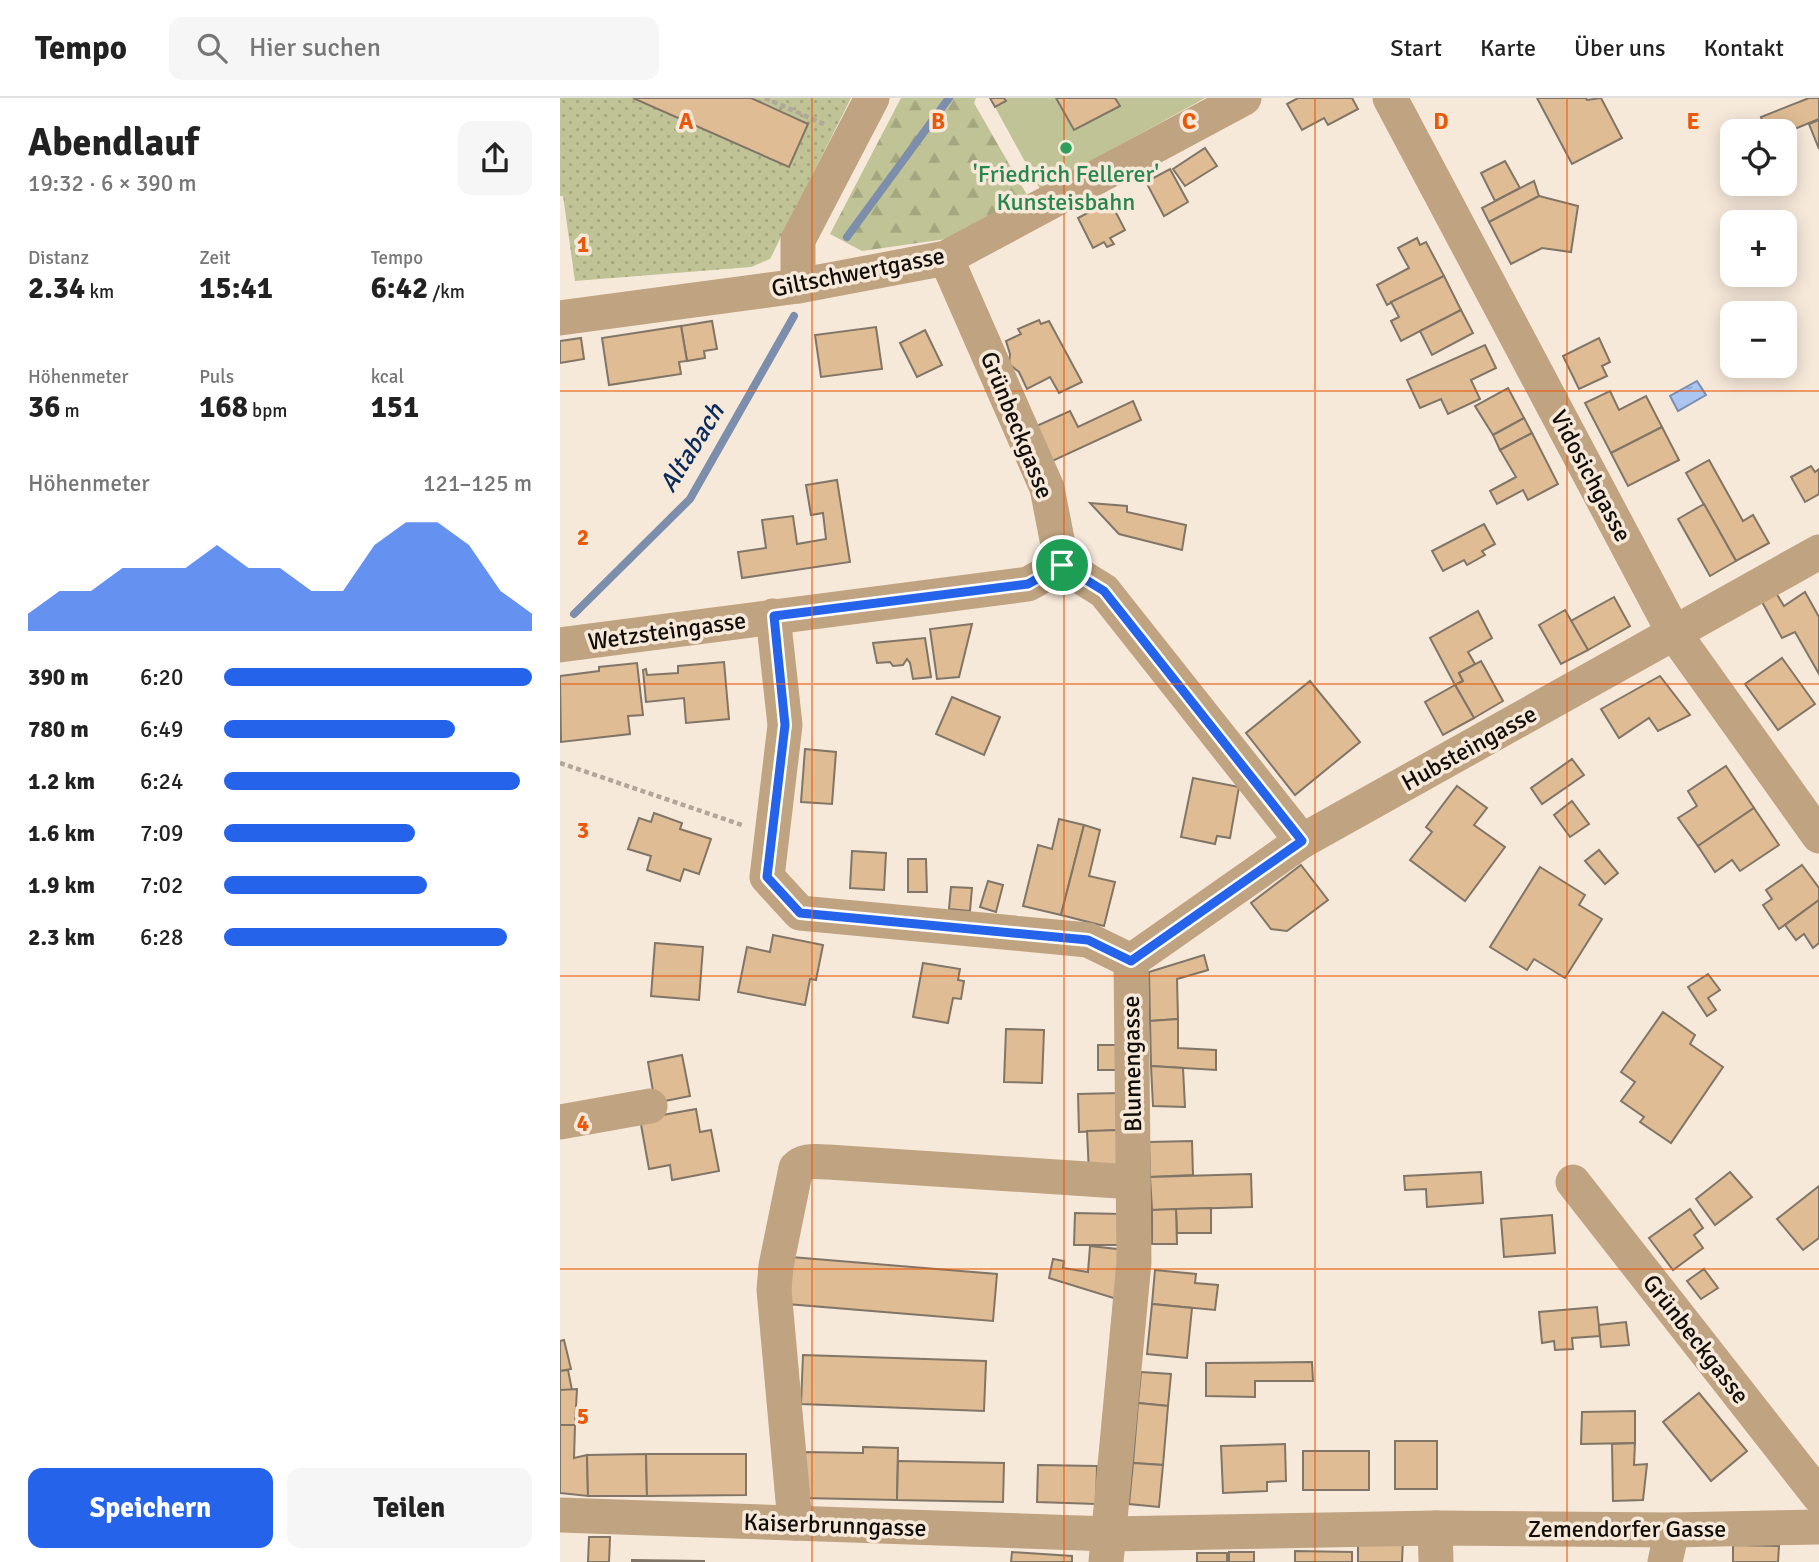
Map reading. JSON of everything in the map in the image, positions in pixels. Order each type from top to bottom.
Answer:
[{"type":"street","points":[[798,285],[798,240],[872,98]]},
{"type":"street","name":"Giltschwertgasse","points":[[560,318],[798,285],[946,258],[1244,98]]},
{"type":"street","name":"Vidosichgasse","points":[[1390,98],[1674,634],[1819,836]]},
{"type":"street","name":"Grünbeckgasse","points":[[946,258],[1047,488],[1062,565]]},
{"type":"street","name":"Hubsteingasse","points":[[1131,961],[1302,841],[1819,552]]},
{"type":"street","points":[[1062,565],[1104,591],[1302,841]]},
{"type":"street","name":"Wetzsteingasse","points":[[560,645],[1028,584],[1062,565]]},
{"type":"street","name":"Blumengasse","points":[[774,616],[785,725],[767,877],[800,913],[1088,940],[1131,961],[1134,1262],[1108,1548]]},
{"type":"street","points":[[560,1122],[650,1106]]},
{"type":"street","points":[[795,1523],[774,1290],[776,1266],[799,1164],[807,1161],[1133,1182]]},
{"type":"street","name":"Grünbeckgasse","points":[[1573,1182],[1819,1496]]},
{"type":"street","name":"Kaiserbrunngasse","points":[[560,1515],[795,1523],[1108,1548]]},
{"type":"street","name":"Zemendorfer Gasse","points":[[1108,1548],[1668,1546],[1819,1527]]},
{"type":"path","points":[[765,98],[852,137]]},
{"type":"path","points":[[560,763],[773,835]]},
{"type":"green space","points":[[560,98],[851,98],[770,259],[751,267],[575,281],[563,196],[560,196]]},
{"type":"green space","points":[[901,98],[976,98],[974,103],[1027,195],[946,239],[862,251],[830,234]]},
{"type":"green space","name":"'Friedrich Fellerer' Kunsteisbahn","points":[[990,98],[1205,98],[1040,189]]},
{"type":"water","points":[[1697,381],[1706,395],[1678,411],[1670,396]]},
{"type":"building","points":[[633,98],[751,98],[808,124],[789,167]]},
{"type":"building","points":[[990,98],[1004,98],[1006,101],[995,107]]},
{"type":"building","points":[[1056,98],[1115,98],[1120,106],[1074,130]]},
{"type":"building","points":[[1298,98],[1352,98],[1358,109],[1328,125],[1324,118],[1302,130],[1287,104]]},
{"type":"building","points":[[1537,98],[1601,98],[1622,138],[1572,164]]},
{"type":"building","points":[[1809,98],[1819,98],[1819,119],[1797,128],[1797,119],[1761,117]]},
{"type":"building","points":[[1819,120],[1819,149],[1809,124]]},
{"type":"building","points":[[1205,148],[1217,166],[1185,186],[1173,169]]},
{"type":"building","points":[[1505,161],[1520,188],[1495,201],[1481,173]]},
{"type":"building","points":[[1170,169],[1188,202],[1164,216],[1146,182]]},
{"type":"building","points":[[1534,181],[1539,196],[1489,222],[1482,208]]},
{"type":"building","points":[[1539,196],[1578,206],[1571,252],[1542,248],[1511,264],[1489,222]]},
{"type":"building","points":[[1110,201],[1125,230],[1110,238],[1114,244],[1107,247],[1104,242],[1093,248],[1078,218]]},
{"type":"building","points":[[1417,238],[1420,245],[1426,242],[1444,276],[1387,305],[1377,285],[1409,268],[1398,248]]},
{"type":"building","points":[[1444,276],[1461,310],[1401,341],[1391,321],[1399,317],[1391,302]]},
{"type":"building","points":[[1461,310],[1473,333],[1432,355],[1420,331]]},
{"type":"building","points":[[1039,320],[1041,324],[1049,321],[1082,382],[1059,393],[1050,377],[1027,389],[1019,372],[1009,364],[1010,354],[1006,341],[1021,334],[1018,329]]},
{"type":"building","points":[[712,321],[717,349],[704,351],[705,358],[687,361],[681,326]]},
{"type":"building","points":[[681,326],[687,361],[679,362],[681,374],[609,385],[602,338]]},
{"type":"building","points":[[876,327],[882,369],[821,377],[815,335]]},
{"type":"building","points":[[925,330],[942,365],[917,377],[900,343]]},
{"type":"building","points":[[581,338],[584,359],[560,363],[560,341]]},
{"type":"building","points":[[1599,338],[1610,362],[1602,366],[1607,376],[1579,389],[1563,356]]},
{"type":"building","points":[[1485,345],[1496,368],[1471,380],[1480,399],[1448,414],[1441,399],[1420,408],[1407,380]]},
{"type":"building","points":[[1508,388],[1524,418],[1493,435],[1475,406]]},
{"type":"building","points":[[1610,391],[1619,410],[1646,396],[1662,427],[1611,453],[1585,403]]},
{"type":"building","points":[[1133,401],[1141,420],[1048,463],[1032,428],[1070,411],[1078,427]]},
{"type":"building","points":[[1524,418],[1532,433],[1500,450],[1493,435]]},
{"type":"building","points":[[1662,427],[1679,460],[1628,486],[1611,453]]},
{"type":"building","points":[[1532,433],[1558,484],[1528,500],[1523,490],[1497,504],[1490,491],[1516,477],[1500,450]]},
{"type":"building","points":[[1709,460],[1743,521],[1753,515],[1769,543],[1736,561],[1686,473]]},
{"type":"building","points":[[1811,466],[1815,472],[1819,469],[1819,494],[1805,502],[1791,477]]},
{"type":"building","points":[[837,480],[850,562],[742,578],[738,552],[766,548],[762,520],[793,516],[797,544],[826,539],[823,513],[811,515],[806,485]]},
{"type":"building","points":[[1090,503],[1127,506],[1127,512],[1186,525],[1182,550],[1119,534]]},
{"type":"building","points":[[1704,504],[1736,561],[1710,576],[1678,519]]},
{"type":"building","points":[[1484,524],[1495,544],[1482,551],[1485,555],[1467,565],[1464,560],[1443,571],[1432,551]]},
{"type":"building","points":[[1805,592],[1819,617],[1819,674],[1795,632],[1782,638],[1762,602],[1776,593],[1784,606]]},
{"type":"building","points":[[1614,597],[1630,626],[1588,650],[1571,621]]},
{"type":"building","points":[[1565,610],[1588,650],[1561,664],[1539,625]]},
{"type":"building","points":[[1478,611],[1492,638],[1468,652],[1475,664],[1459,673],[1463,681],[1455,685],[1430,638]]},
{"type":"building","points":[[972,624],[959,677],[937,679],[930,629]]},
{"type":"building","points":[[925,638],[931,677],[913,679],[907,659],[903,665],[877,663],[873,643]]},
{"type":"building","points":[[1782,658],[1815,704],[1778,730],[1745,684]]},
{"type":"building","points":[[1481,661],[1503,701],[1474,718],[1455,685],[1463,681],[1459,673]]},
{"type":"building","points":[[724,662],[729,719],[686,723],[684,698],[646,702],[643,670],[646,669],[647,675],[678,673],[678,666]]},
{"type":"building","points":[[637,663],[643,715],[628,716],[630,734],[561,742],[560,676],[599,671],[599,667]]},
{"type":"building","points":[[1660,676],[1690,715],[1658,731],[1649,718],[1619,738],[1601,709]]},
{"type":"building","points":[[1310,681],[1360,742],[1295,795],[1246,733]]},
{"type":"building","points":[[1455,685],[1474,718],[1443,735],[1425,702]]},
{"type":"building","points":[[952,697],[1000,717],[984,755],[936,734]]},
{"type":"building","points":[[805,749],[836,752],[832,804],[801,802]]},
{"type":"building","points":[[1572,759],[1584,775],[1542,804],[1531,788]]},
{"type":"building","points":[[1726,766],[1754,808],[1698,846],[1678,818],[1697,806],[1688,791]]},
{"type":"building","points":[[1193,778],[1239,787],[1230,838],[1217,836],[1215,844],[1181,837]]},
{"type":"building","points":[[1457,786],[1487,808],[1474,825],[1505,847],[1465,901],[1410,860],[1432,832],[1426,827]]},
{"type":"building","points":[[1572,801],[1589,824],[1570,837],[1554,815]]},
{"type":"building","points":[[1754,808],[1779,845],[1740,871],[1732,860],[1715,872],[1698,846]]},
{"type":"building","points":[[654,813],[682,823],[680,829],[711,839],[699,874],[684,869],[680,881],[647,870],[651,856],[628,849],[639,818],[651,822]]},
{"type":"building","points":[[1059,819],[1084,825],[1061,915],[1023,906],[1038,845],[1052,849]]},
{"type":"building","points":[[1084,825],[1100,830],[1089,876],[1115,882],[1104,926],[1061,915]]},
{"type":"building","points":[[1599,850],[1618,873],[1605,884],[1585,861]]},
{"type":"building","points":[[852,851],[886,853],[884,890],[850,888]]},
{"type":"building","points":[[908,859],[926,859],[927,892],[908,892]]},
{"type":"building","points":[[1301,865],[1328,900],[1287,931],[1271,929],[1251,903]]},
{"type":"building","points":[[1802,865],[1819,888],[1819,900],[1779,929],[1763,905],[1772,899],[1766,890]]},
{"type":"building","points":[[1540,867],[1585,895],[1579,905],[1602,919],[1565,978],[1534,959],[1527,970],[1490,947]]},
{"type":"building","points":[[988,881],[1003,885],[996,912],[980,907]]},
{"type":"building","points":[[951,887],[972,888],[970,911],[949,909]]},
{"type":"building","points":[[1819,900],[1819,943],[1813,948],[1804,934],[1796,940],[1785,925]]},
{"type":"building","points":[[773,935],[823,945],[816,980],[810,979],[805,1005],[738,992],[747,947],[770,952]]},
{"type":"building","points":[[655,943],[703,947],[699,1000],[651,996]]},
{"type":"building","points":[[1204,955],[1208,970],[1177,979],[1178,1019],[1150,1021],[1149,972]]},
{"type":"building","points":[[923,963],[960,969],[958,980],[964,981],[961,999],[953,998],[948,1023],[913,1017]]},
{"type":"building","points":[[1708,974],[1720,990],[1708,998],[1716,1010],[1707,1016],[1688,987]]},
{"type":"building","points":[[1663,1012],[1695,1035],[1690,1044],[1723,1067],[1671,1143],[1640,1122],[1644,1117],[1621,1101],[1635,1082],[1621,1072]]},
{"type":"building","points":[[1178,1019],[1178,1048],[1216,1050],[1216,1070],[1151,1066],[1150,1021]]},
{"type":"building","points":[[1006,1029],[1044,1030],[1042,1083],[1004,1082]]},
{"type":"building","points":[[1098,1045],[1121,1045],[1121,1070],[1098,1070]]},
{"type":"building","points":[[682,1055],[690,1096],[655,1103],[648,1062]]},
{"type":"building","points":[[1151,1066],[1183,1068],[1185,1107],[1153,1106]]},
{"type":"building","points":[[1119,1093],[1120,1130],[1079,1132],[1078,1094]]},
{"type":"building","points":[[696,1109],[700,1132],[711,1130],[719,1171],[672,1180],[670,1165],[649,1169],[640,1119]]},
{"type":"building","points":[[1120,1130],[1122,1172],[1089,1173],[1087,1131]]},
{"type":"building","points":[[1192,1141],[1193,1175],[1150,1177],[1149,1142]]},
{"type":"building","points":[[1481,1172],[1483,1203],[1427,1207],[1426,1189],[1405,1190],[1404,1176]]},
{"type":"building","points":[[1730,1172],[1752,1197],[1715,1225],[1696,1199]]},
{"type":"building","points":[[1251,1174],[1252,1207],[1152,1210],[1150,1177]]},
{"type":"building","points":[[1819,1186],[1819,1238],[1803,1250],[1777,1219]]},
{"type":"building","points":[[1211,1208],[1211,1233],[1177,1233],[1176,1209]]},
{"type":"building","points":[[1176,1209],[1177,1244],[1152,1244],[1152,1210]]},
{"type":"building","points":[[1690,1209],[1703,1228],[1694,1235],[1703,1248],[1673,1270],[1649,1238]]},
{"type":"building","points":[[1075,1213],[1122,1214],[1122,1245],[1074,1245]]},
{"type":"building","points":[[1552,1215],[1555,1253],[1504,1257],[1501,1219]]},
{"type":"building","points":[[1090,1246],[1126,1250],[1120,1300],[1049,1278],[1053,1259],[1064,1261],[1063,1268],[1088,1272]]},
{"type":"building","points":[[791,1257],[997,1274],[993,1321],[787,1304]]},
{"type":"building","points":[[1704,1269],[1718,1288],[1701,1299],[1687,1281]]},
{"type":"building","points":[[1155,1270],[1196,1274],[1195,1283],[1218,1285],[1215,1310],[1152,1304]]},
{"type":"building","points":[[1152,1304],[1192,1308],[1187,1358],[1147,1354]]},
{"type":"building","points":[[1597,1307],[1600,1336],[1572,1338],[1573,1349],[1555,1350],[1554,1341],[1542,1343],[1539,1312]]},
{"type":"building","points":[[1626,1322],[1629,1345],[1601,1347],[1599,1325]]},
{"type":"building","points":[[564,1340],[571,1369],[560,1371],[560,1341]]},
{"type":"building","points":[[803,1355],[986,1361],[984,1411],[801,1404]]},
{"type":"building","points":[[1312,1362],[1313,1381],[1255,1381],[1255,1397],[1206,1396],[1206,1363]]},
{"type":"building","points":[[568,1370],[572,1390],[560,1390],[560,1371]]},
{"type":"building","points":[[1141,1372],[1171,1374],[1168,1406],[1138,1403]]},
{"type":"building","points":[[577,1389],[575,1425],[560,1425],[560,1390]]},
{"type":"building","points":[[1699,1393],[1747,1451],[1711,1481],[1663,1422]]},
{"type":"building","points":[[1138,1403],[1168,1406],[1163,1465],[1133,1463]]},
{"type":"building","points":[[1635,1411],[1635,1443],[1581,1444],[1582,1412]]},
{"type":"building","points":[[560,1425],[575,1425],[574,1458],[587,1455],[588,1496],[560,1493]]},
{"type":"building","points":[[1395,1441],[1437,1441],[1437,1489],[1395,1489]]},
{"type":"building","points":[[1635,1443],[1634,1465],[1647,1464],[1643,1500],[1613,1501],[1612,1444]]},
{"type":"building","points":[[1285,1444],[1286,1481],[1267,1482],[1267,1491],[1223,1493],[1221,1446]]},
{"type":"building","points":[[863,1447],[898,1448],[897,1500],[803,1498],[804,1452],[863,1453]]},
{"type":"building","points":[[1303,1451],[1369,1451],[1369,1490],[1303,1490]]},
{"type":"building","points":[[646,1454],[647,1496],[588,1496],[587,1455]]},
{"type":"building","points":[[646,1454],[746,1454],[746,1495],[647,1496]]},
{"type":"building","points":[[898,1461],[1004,1463],[1003,1502],[897,1500]]},
{"type":"building","points":[[1133,1463],[1163,1465],[1159,1507],[1129,1504]]},
{"type":"building","points":[[1038,1465],[1097,1466],[1096,1504],[1037,1502]]},
{"type":"building","points":[[589,1537],[610,1537],[609,1562],[588,1562]]},
{"type":"building","points":[[1358,1537],[1403,1539],[1402,1562],[1358,1562]]},
{"type":"building","points":[[1733,1545],[1779,1546],[1778,1562],[1733,1562]]},
{"type":"building","points":[[1295,1551],[1352,1552],[1352,1562],[1295,1562]]},
{"type":"building","points":[[1012,1552],[1072,1556],[1072,1562],[1011,1562]]},
{"type":"building","points":[[1229,1552],[1254,1552],[1254,1562],[1229,1562]]},
{"type":"building","points":[[1197,1553],[1227,1553],[1227,1562],[1197,1562]]},
{"type":"building","points":[[704,1561],[704,1562],[632,1562]]},
{"type":"waterway","name":"Altabach","points":[[847,237],[949,98]]},
{"type":"waterway","name":"Altabach","points":[[574,614],[690,499],[794,316]]},
{"type":"place","name":"'Friedrich Fellerer' Kunsteisbahn","points":[[1066,148]]},
{"type":"route","points":[[1062,565],[1104,591],[1302,841],[1131,961],[1088,940],[800,913],[767,877],[785,725],[774,616],[1028,584],[1062,565]]}]
